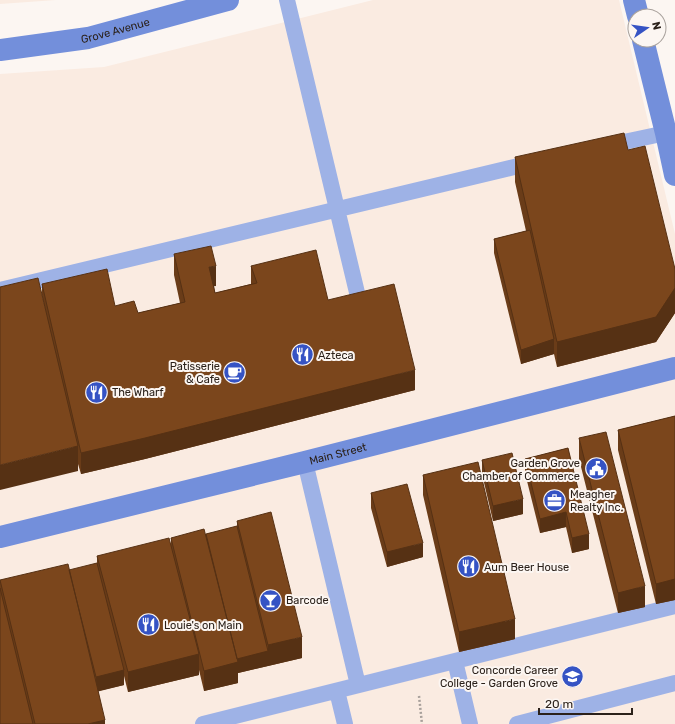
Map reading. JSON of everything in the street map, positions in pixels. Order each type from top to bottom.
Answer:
[{"type":"street","name":"Grove Avenue","points":[[0,50],[88,38],[228,0]]},
{"type":"street","points":[[646,48],[675,175]]},
{"type":"street","name":"Main Street","points":[[0,537],[305,462],[675,368]]},
{"type":"lane","points":[[287,0],[359,301]]},
{"type":"lane","points":[[591,149],[666,133]]},
{"type":"lane","points":[[0,290],[546,160]]},
{"type":"lane","points":[[305,462],[358,685]]},
{"type":"lane","points":[[203,724],[675,606]]},
{"type":"lane","points":[[454,661],[470,724]]},
{"type":"lane","points":[[517,724],[675,683]]},
{"type":"lane","points":[[337,691],[345,724]]},
{"type":"path","points":[[413,672],[420,700],[422,724]]},
{"type":"shaded area","points":[[0,0],[56,0],[0,4]]},
{"type":"shaded area","points":[[373,0],[619,0],[627,33],[627,48],[630,48],[675,234],[675,724],[0,724],[0,74],[104,67]]},
{"type":"building","points":[[624,133],[628,150],[645,146],[675,269],[675,288],[656,317],[557,342],[515,157]]},
{"type":"building","points":[[530,230],[554,339],[521,350],[494,239]]},
{"type":"building","points":[[211,246],[216,266],[209,267],[215,293],[257,283],[251,266],[316,250],[328,300],[394,284],[415,370],[81,453],[42,284],[107,269],[115,306],[134,301],[138,313],[185,302],[174,254]]},
{"type":"building","points":[[38,278],[78,446],[0,465],[0,287]]},
{"type":"building","points":[[675,416],[675,579],[656,584],[618,430]]},
{"type":"building","points":[[606,432],[645,586],[618,593],[579,438]]},
{"type":"building","name":"Meagher Realty Inc.","points":[[568,448],[589,534],[572,538],[566,512],[540,519],[525,459]]},
{"type":"building","points":[[512,453],[523,499],[493,506],[482,460]]},
{"type":"building","name":"Aum Beer House","points":[[478,462],[515,619],[459,632],[423,475]]},
{"type":"building","points":[[407,484],[423,543],[387,552],[371,493]]},
{"type":"building","name":"Barcode","points":[[271,512],[302,637],[268,645],[237,521]]},
{"type":"building","points":[[237,526],[268,651],[237,659],[206,534]]},
{"type":"building","points":[[204,529],[238,662],[204,671],[171,538]]},
{"type":"building","name":"Louie's on Main","points":[[169,538],[199,654],[128,672],[97,556]]},
{"type":"building","points":[[97,563],[124,670],[96,677],[69,570]]},
{"type":"building","points":[[68,564],[105,720],[88,724],[35,724],[0,580]]},
{"type":"building","points":[[0,588],[33,724],[0,724]]},
{"type":"place","name":"Azteca","points":[[303,355]]},
{"type":"place","name":"Patisserie & Cafe","points":[[235,372]]},
{"type":"place","name":"The Wharf","points":[[96,392]]},
{"type":"place","name":"Garden Grove Chamber of Commerce","points":[[596,469]]},
{"type":"place","name":"Meagher Realty Inc.","points":[[555,500]]},
{"type":"place","name":"Aum Beer House","points":[[469,567]]},
{"type":"place","name":"Barcode","points":[[270,600]]},
{"type":"place","name":"Louie's on Main","points":[[148,625]]},
{"type":"place","name":"Concorde Career College - Garden Grove","points":[[573,676]]}]
